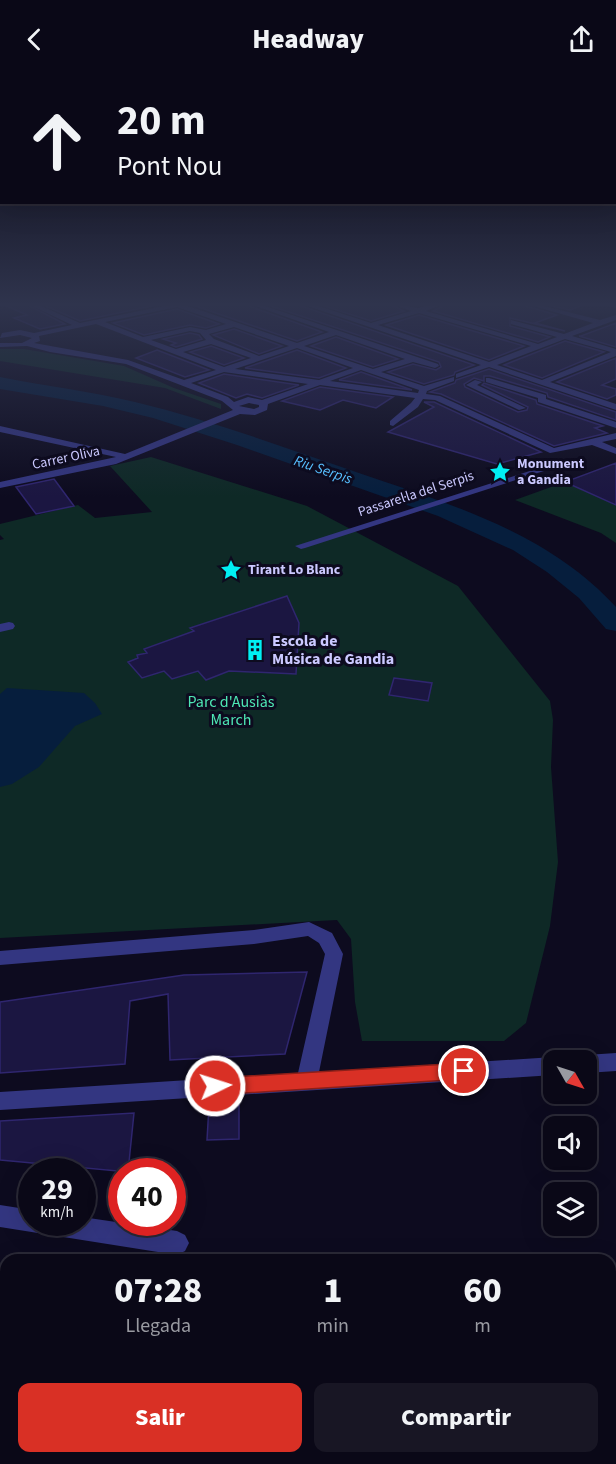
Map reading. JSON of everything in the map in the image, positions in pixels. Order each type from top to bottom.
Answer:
[{"type":"street","points":[[143,368],[225,399],[238,408]]},
{"type":"street","points":[[218,368],[320,382],[423,392],[479,368]]},
{"type":"street","points":[[184,383],[231,368]]},
{"type":"street","points":[[320,382],[362,368],[374,371],[443,399],[553,451],[616,436]]},
{"type":"street","points":[[374,371],[385,368]]},
{"type":"street","points":[[500,368],[616,407]]},
{"type":"street","points":[[543,382],[581,368]]},
{"type":"street","points":[[489,380],[616,425]]},
{"type":"street","name":"Carrer Oliva","points":[[0,485],[131,455],[238,408],[258,411],[265,406],[263,403],[320,382]]},
{"type":"street","points":[[478,382],[470,386],[522,408]]},
{"type":"street","points":[[393,423],[415,405],[423,392]]},
{"type":"street","points":[[490,421],[542,398]]},
{"type":"street","points":[[0,429],[131,455]]},
{"type":"street","points":[[594,442],[616,451]]},
{"type":"street","name":"Passarel·la del Serpis","points":[[301,546],[539,471]]},
{"type":"street","points":[[0,958],[254,937],[309,929],[317,932],[332,945],[334,954],[311,1066],[312,1080]]},
{"type":"street","points":[[597,1063],[616,1062]]},
{"type":"street","points":[[0,1101],[543,1067]]},
{"type":"street","points":[[0,1216],[18,1219]]},
{"type":"street","points":[[96,1231],[177,1243]]},
{"type":"green space","points":[[41,368],[128,368],[174,388],[221,404],[221,409],[165,388]]},
{"type":"green space","name":"Parc d'Ausiàs March","points":[[151,457],[307,506],[458,586],[550,701],[553,720],[551,767],[558,862],[550,926],[526,1023],[504,1041],[362,1041],[355,1002],[351,939],[337,920],[0,938],[0,540],[4,539],[0,535],[0,524],[78,505],[95,518],[152,512],[110,466]]},
{"type":"green space","points":[[565,482],[616,505],[616,543],[601,533],[515,500]]},
{"type":"water","points":[[7,688],[84,693],[95,703],[102,714],[75,726],[39,767],[12,784],[0,787],[0,694]]},
{"type":"building","points":[[161,368],[203,368],[209,370],[185,377]]},
{"type":"building","points":[[245,368],[345,368],[346,368],[319,378]]},
{"type":"building","points":[[402,368],[436,370],[440,368],[467,368],[455,372],[454,375],[424,384],[388,372]]},
{"type":"building","points":[[512,368],[567,368],[542,378]]},
{"type":"building","points":[[592,368],[616,368],[616,379],[602,385],[616,389],[616,395],[607,399],[557,382]]},
{"type":"building","points":[[489,369],[616,412],[616,420],[548,397],[547,393],[490,376],[484,376],[484,381],[474,378],[464,384],[465,387],[518,412],[527,410],[528,407],[482,385],[484,383],[536,400],[537,404],[603,426],[595,428],[607,433],[554,446],[441,394],[430,392]]},
{"type":"building","points":[[361,372],[412,390],[339,380]]},
{"type":"building","points":[[224,374],[299,385],[262,398],[247,394],[236,398],[199,383]]},
{"type":"building","points":[[320,387],[393,397],[376,408],[343,400],[320,410],[282,401]]},
{"type":"building","points":[[424,402],[434,402],[541,452],[497,464],[388,432],[434,407]]},
{"type":"building","points":[[616,463],[616,505],[565,482]]},
{"type":"building","points":[[54,479],[74,506],[36,514],[16,487]]},
{"type":"building","name":"Escola de Música de Gandia","points":[[287,596],[299,623],[296,674],[229,671],[206,680],[198,671],[172,679],[164,671],[142,678],[128,662],[138,658],[137,655],[147,653],[144,649],[194,631],[190,628]]},
{"type":"building","points":[[394,678],[432,683],[428,701],[389,695]]},
{"type":"building","points":[[307,972],[285,1054],[170,1060],[168,994],[130,1001],[125,1064],[0,1073],[0,1002],[184,975]]},
{"type":"building","points":[[239,1105],[239,1139],[207,1140],[209,1106]]},
{"type":"building","points":[[134,1113],[129,1158],[108,1158],[108,1170],[96,1169],[96,1158],[18,1158],[18,1162],[0,1160],[0,1121]]},
{"type":"waterway","name":"Riu Serpis","points":[[0,383],[103,400],[188,422],[446,511],[521,545],[556,567],[588,592],[616,623]]},
{"type":"place","name":"Monument a Gandia","points":[[500,472]]},
{"type":"place","name":"Tirant Lo Blanc","points":[[231,570]]},
{"type":"place","name":"Escola de Música de Gandia","points":[[255,650]]},
{"type":"route","points":[[215,1086],[464,1071]]}]
